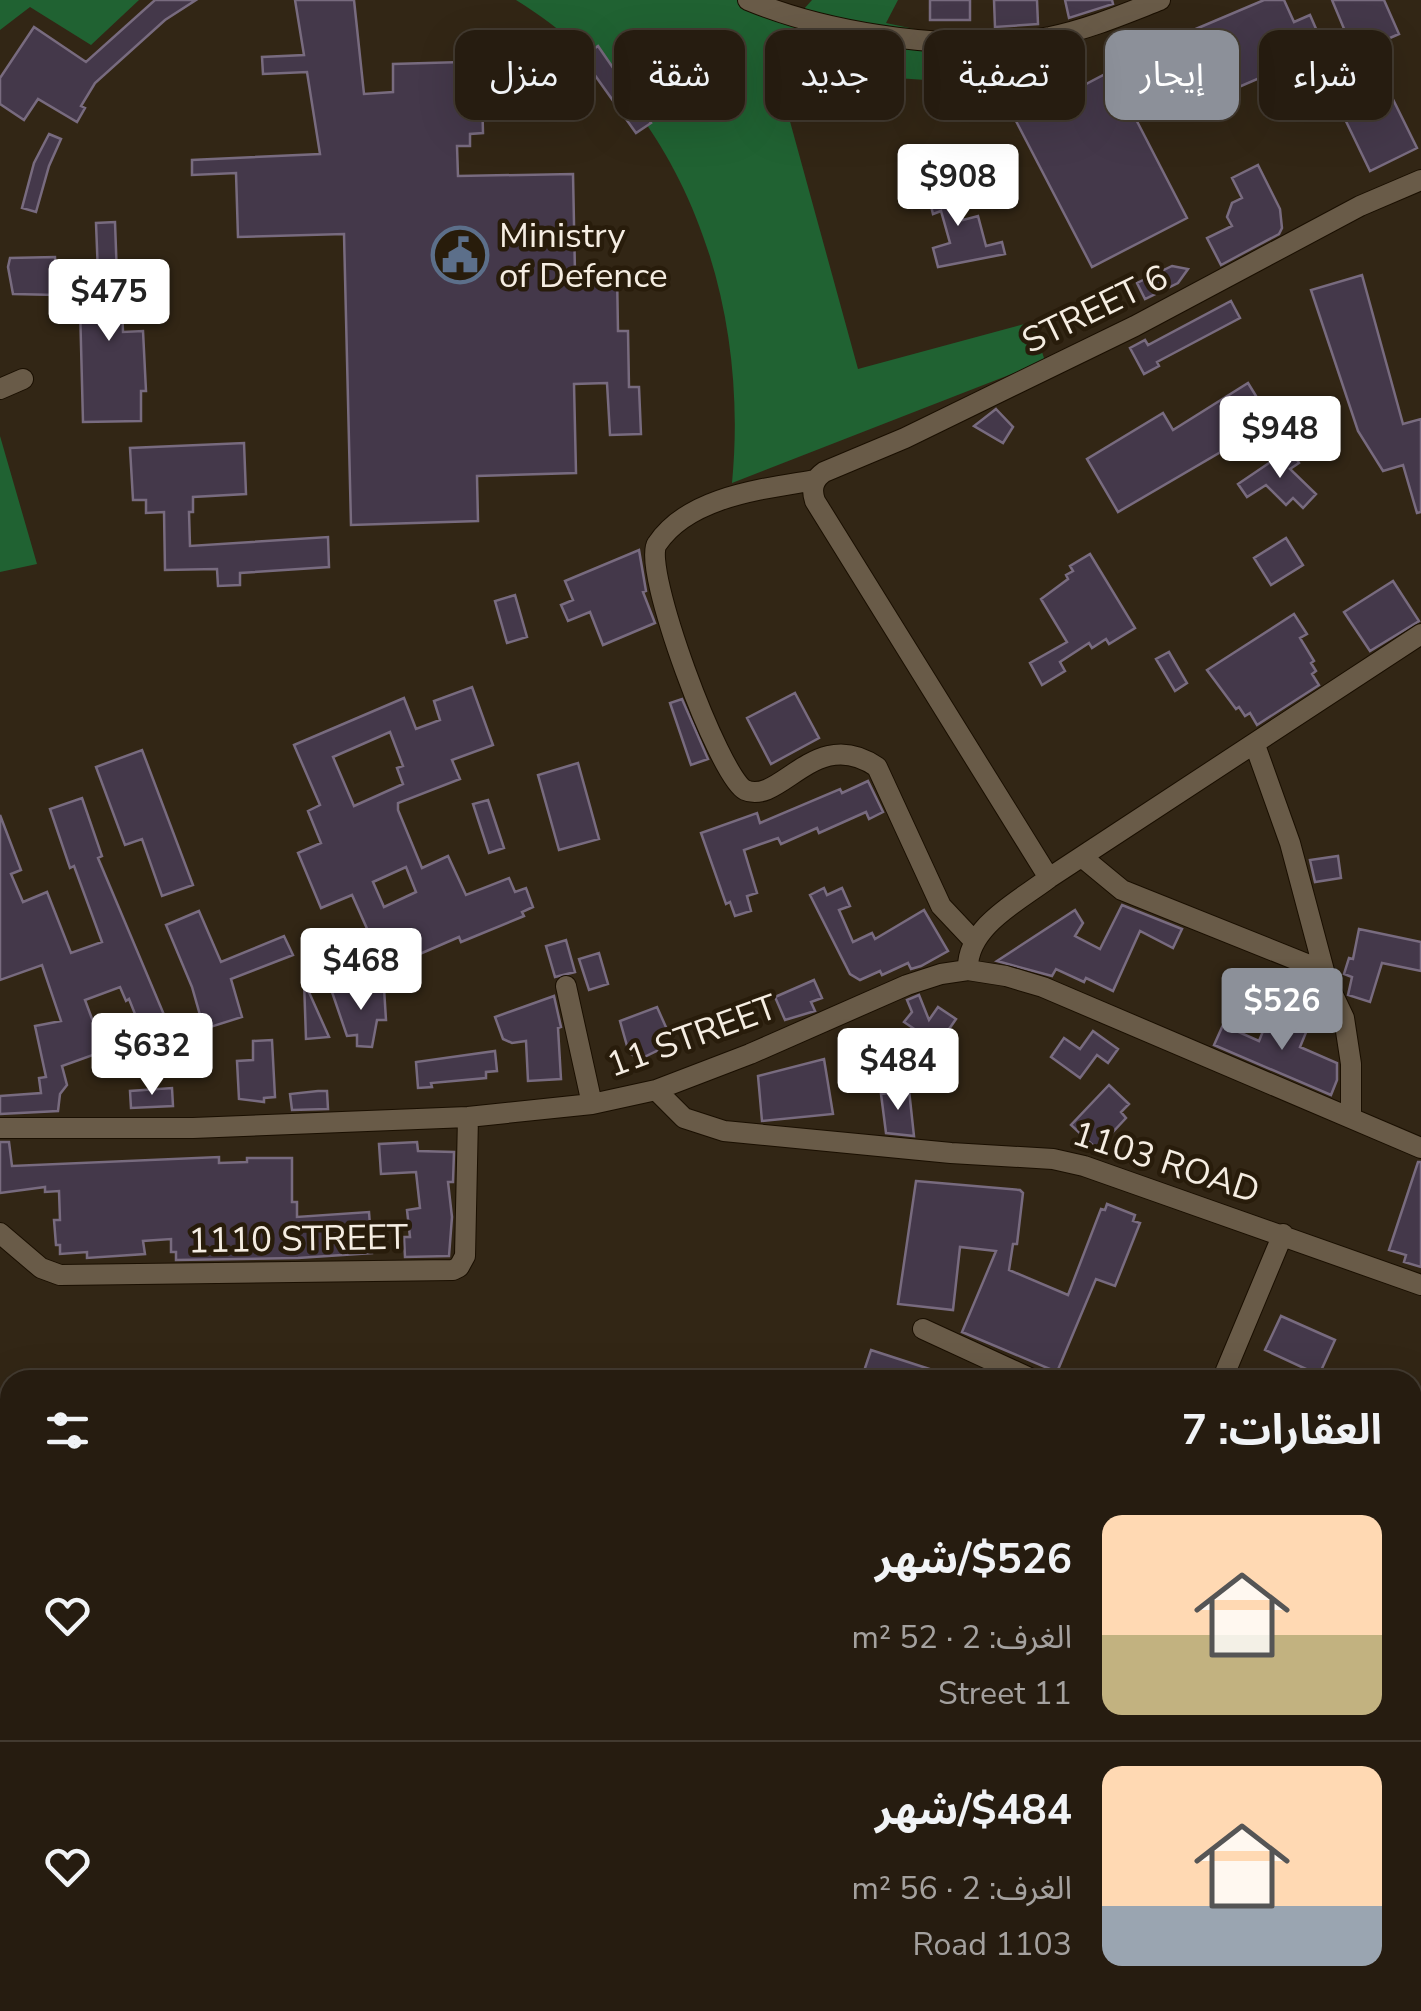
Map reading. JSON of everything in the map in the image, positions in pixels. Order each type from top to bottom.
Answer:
[{"type":"street","points":[[748,0],[836,26],[964,44],[1052,36],[1090,27],[1160,0]]},
{"type":"street","name":"STREET 6","points":[[974,941],[941,906],[877,767],[861,756],[844,752],[816,760],[759,791],[743,789],[734,780],[679,653],[654,568],[656,545],[677,521],[698,510],[754,491],[815,491],[824,472],[905,438],[1136,326],[1360,206],[1421,180]]},
{"type":"street","points":[[0,389],[23,379]]},
{"type":"street","points":[[815,491],[1049,878]]},
{"type":"street","points":[[968,970],[968,955],[974,941],[999,916],[1049,878],[1421,634]]},
{"type":"street","points":[[1256,745],[1290,843],[1324,970],[1350,1041],[1351,1118]]},
{"type":"street","points":[[1082,857],[1122,890],[1324,970]]},
{"type":"street","name":"11 STREET","points":[[0,1128],[193,1128],[468,1117],[592,1104],[656,1090],[750,1054],[906,985],[968,970],[1043,987],[1421,1148]]},
{"type":"street","points":[[566,986],[592,1104]]},
{"type":"street","name":"1103 ROAD","points":[[656,1090],[684,1118],[724,1131],[1052,1159],[1084,1166],[1421,1285]]},
{"type":"street","name":"1110 STREET","points":[[0,1233],[41,1268],[60,1275],[453,1270],[465,1256],[468,1117]]},
{"type":"street","points":[[1226,1370],[1283,1234]]},
{"type":"street","points":[[923,1329],[1012,1370]]},
{"type":"green space","points":[[0,0],[139,0],[91,45],[30,7],[0,30]]},
{"type":"green space","points":[[516,0],[774,0],[803,10],[812,0],[898,0],[886,23],[924,31],[924,80],[904,79],[904,30],[765,30],[765,120],[790,120],[858,369],[1032,322],[1045,361],[732,483],[735,413],[729,343],[715,275],[693,210],[662,148],[642,120],[745,120],[745,30],[614,30],[614,84],[594,63],[594,30],[557,30]]},
{"type":"green space","points":[[0,436],[37,564],[0,572]]},
{"type":"building","points":[[155,0],[196,0],[165,20],[95,83],[81,106],[85,108],[77,122],[38,99],[24,120],[0,104],[0,78],[34,27],[86,62]]},
{"type":"building","name":"Ministry of Defence","points":[[295,0],[354,0],[364,94],[393,92],[393,64],[455,62],[455,120],[483,120],[483,133],[470,134],[470,146],[457,146],[458,176],[573,174],[575,273],[617,272],[618,331],[628,331],[629,387],[639,387],[641,434],[610,435],[607,383],[574,384],[576,473],[477,476],[478,521],[351,525],[344,234],[238,237],[236,173],[192,175],[192,160],[320,154],[307,72],[263,74],[262,57],[304,55]]},
{"type":"building","points":[[930,0],[970,0],[970,20],[930,20]]},
{"type":"building","points":[[994,0],[1037,0],[1038,24],[995,27]]},
{"type":"building","points":[[1065,0],[1112,0],[1113,4],[1069,18]]},
{"type":"building","points":[[1264,0],[1284,0],[1294,22],[1310,15],[1317,30],[1259,30],[1259,78],[1239,87],[1239,30],[1193,30]]},
{"type":"building","points":[[1332,0],[1384,0],[1399,34],[1392,37],[1392,30],[1345,30]]},
{"type":"building","points":[[598,46],[614,69],[614,102],[594,74],[594,49]]},
{"type":"building","points":[[1105,74],[1105,120],[1136,120],[1187,218],[1092,267],[1016,121],[1085,120],[1085,85]]},
{"type":"building","points":[[1392,97],[1417,148],[1370,171],[1345,120],[1392,120]]},
{"type":"building","points":[[627,120],[649,120],[651,123],[636,133]]},
{"type":"building","points":[[49,134],[61,139],[36,212],[22,208],[34,163]]},
{"type":"building","points":[[1258,165],[1280,209],[1282,228],[1279,234],[1221,265],[1207,238],[1232,226],[1227,217],[1232,203],[1242,198],[1232,178]]},
{"type":"building","points":[[952,178],[963,220],[978,216],[986,246],[1002,242],[1005,254],[938,267],[933,248],[950,243],[941,211],[933,214],[926,186]]},
{"type":"building","points":[[115,222],[118,305],[122,305],[123,332],[143,331],[146,391],[141,391],[141,421],[83,422],[80,306],[87,306],[86,274],[98,274],[96,223]]},
{"type":"building","points":[[55,257],[57,295],[13,294],[10,258]]},
{"type":"building","points":[[1172,266],[1188,269],[1178,283],[1145,299],[1137,283]]},
{"type":"building","points":[[1362,275],[1403,424],[1421,419],[1421,512],[1417,513],[1403,465],[1383,471],[1358,431],[1311,290]]},
{"type":"building","points":[[1231,301],[1240,318],[1157,362],[1159,366],[1144,374],[1130,348],[1145,340],[1148,345]]},
{"type":"building","points":[[1248,383],[1272,422],[1118,512],[1087,459],[1163,413],[1173,430]]},
{"type":"building","points":[[996,409],[1013,427],[1003,443],[974,426]]},
{"type":"building","points":[[244,443],[246,494],[193,497],[193,512],[189,512],[190,546],[328,537],[329,567],[240,573],[240,585],[218,586],[217,569],[165,570],[164,512],[146,513],[146,500],[133,500],[130,448]]},
{"type":"building","points":[[1290,449],[1299,463],[1290,469],[1316,494],[1303,508],[1293,498],[1286,505],[1266,485],[1247,497],[1238,484]]},
{"type":"building","points":[[1286,538],[1303,565],[1271,585],[1254,558]]},
{"type":"building","points":[[639,550],[646,591],[643,592],[655,623],[603,645],[590,612],[568,621],[561,605],[573,600],[565,581]]},
{"type":"building","points":[[1090,554],[1135,628],[1109,644],[1106,639],[1092,648],[1089,643],[1060,662],[1065,671],[1042,685],[1030,663],[1067,642],[1041,599],[1068,579],[1066,575],[1073,571],[1070,566]]},
{"type":"building","points":[[1393,581],[1419,621],[1370,651],[1344,612]]},
{"type":"building","points":[[515,595],[527,637],[507,643],[495,601]]},
{"type":"building","points":[[1294,614],[1307,634],[1300,638],[1314,661],[1311,663],[1316,671],[1312,674],[1319,685],[1257,725],[1250,713],[1245,716],[1239,707],[1236,709],[1207,670]]},
{"type":"building","points":[[1169,652],[1187,683],[1175,691],[1156,659]]},
{"type":"building","points":[[472,687],[493,745],[452,760],[460,779],[398,803],[422,868],[448,856],[466,895],[509,878],[515,892],[526,888],[533,907],[522,912],[524,916],[461,942],[459,937],[385,969],[352,895],[321,908],[298,853],[321,843],[308,811],[320,805],[294,745],[404,698],[416,729],[440,720],[434,701]],"holes":[[[390,732],[403,766],[397,768],[403,784],[354,806],[333,757]],[[406,867],[416,892],[384,907],[373,882]]]},
{"type":"building","points":[[795,693],[819,738],[771,764],[747,718]]},
{"type":"building","points":[[682,699],[708,759],[691,765],[670,703]]},
{"type":"building","points":[[142,750],[193,885],[162,896],[142,839],[125,845],[96,767]]},
{"type":"building","points":[[578,763],[599,839],[559,850],[538,775]]},
{"type":"building","points":[[868,781],[883,812],[869,819],[866,812],[819,833],[817,828],[781,844],[778,838],[744,850],[757,893],[747,896],[751,911],[735,916],[730,902],[726,904],[701,833],[757,813],[760,823]]},
{"type":"building","points":[[82,798],[102,856],[98,858],[170,1029],[145,1039],[120,987],[85,1000],[104,1051],[62,1066],[67,1085],[60,1094],[58,1111],[0,1114],[0,1096],[41,1093],[39,1078],[46,1077],[35,1026],[61,1021],[42,965],[0,980],[0,815],[21,870],[11,874],[23,902],[47,892],[71,953],[102,942],[50,809]]},
{"type":"building","points":[[488,800],[504,848],[489,853],[473,804]]},
{"type":"building","points":[[1338,856],[1341,878],[1315,882],[1310,860]]},
{"type":"building","points":[[824,888],[827,895],[842,888],[850,906],[839,910],[853,942],[872,933],[875,939],[924,910],[948,951],[921,966],[911,969],[908,963],[860,980],[850,974],[810,895]]},
{"type":"building","points":[[1122,905],[1182,929],[1173,948],[1140,931],[1113,991],[1056,969],[1052,976],[997,961],[1075,910],[1083,923],[1075,936],[1100,949]]},
{"type":"building","points":[[199,911],[221,962],[284,936],[293,955],[231,979],[242,1017],[204,1029],[192,987],[166,925]]},
{"type":"building","points":[[1359,929],[1421,942],[1421,971],[1382,963],[1370,1002],[1348,995],[1352,977],[1344,974],[1349,958],[1353,959]]},
{"type":"building","points":[[566,940],[575,972],[555,977],[546,946]]},
{"type":"building","points":[[599,953],[608,984],[589,990],[579,959]]},
{"type":"building","points":[[814,980],[822,998],[811,1002],[815,1011],[785,1020],[775,997]]},
{"type":"building","points":[[304,981],[329,1037],[306,1039]]},
{"type":"building","points":[[384,988],[386,1020],[377,1020],[372,1047],[357,1046],[357,1035],[347,1036],[332,992]]},
{"type":"building","points":[[919,995],[929,1020],[938,1007],[956,1019],[938,1045],[904,1022],[912,1012],[907,1000]]},
{"type":"building","points":[[554,996],[561,1027],[561,1079],[528,1081],[526,1041],[512,1043],[503,1039],[495,1017]]},
{"type":"building","points":[[657,1007],[673,1043],[640,1059],[629,1053],[620,1021]]},
{"type":"building","points":[[1270,1014],[1307,1030],[1300,1047],[1337,1063],[1337,1080],[1331,1095],[1214,1045],[1223,1025],[1259,1041]]},
{"type":"building","points":[[1093,1031],[1118,1049],[1108,1063],[1097,1055],[1080,1078],[1051,1057],[1064,1038],[1080,1049]]},
{"type":"building","points":[[272,1040],[275,1097],[264,1098],[264,1102],[239,1099],[237,1061],[253,1060],[253,1041]]},
{"type":"building","points":[[495,1051],[497,1071],[486,1072],[486,1078],[431,1083],[432,1087],[418,1088],[416,1062]]},
{"type":"building","points":[[824,1059],[833,1114],[762,1121],[758,1076]]},
{"type":"building","points":[[1109,1085],[1129,1104],[1121,1112],[1126,1118],[1097,1149],[1071,1125]]},
{"type":"building","points":[[172,1088],[173,1106],[131,1108],[130,1091]]},
{"type":"building","points":[[909,1090],[914,1136],[886,1133],[881,1094]]},
{"type":"building","points":[[327,1091],[328,1109],[292,1110],[290,1094]]},
{"type":"building","points":[[0,1142],[9,1142],[12,1166],[219,1157],[219,1163],[247,1162],[247,1158],[292,1158],[292,1202],[297,1202],[297,1217],[369,1212],[372,1253],[176,1260],[176,1252],[171,1252],[171,1239],[143,1241],[145,1254],[87,1258],[87,1252],[60,1254],[54,1220],[60,1220],[59,1191],[45,1192],[45,1187],[0,1193]]},
{"type":"building","points":[[417,1142],[418,1151],[454,1152],[453,1182],[448,1182],[452,1217],[449,1256],[405,1257],[404,1237],[410,1237],[407,1210],[420,1208],[416,1172],[381,1174],[379,1144]]},
{"type":"building","points":[[1418,1162],[1421,1267],[1404,1262],[1406,1255],[1389,1250]]},
{"type":"building","points":[[916,1181],[1020,1190],[1023,1193],[1017,1244],[1013,1244],[1009,1270],[1068,1295],[1101,1209],[1105,1210],[1107,1204],[1135,1215],[1133,1221],[1140,1223],[1115,1286],[1096,1279],[1058,1370],[962,1332],[996,1251],[960,1247],[953,1310],[898,1304]]},
{"type":"building","points":[[1281,1316],[1335,1340],[1321,1370],[1308,1370],[1265,1350]]},
{"type":"building","points":[[871,1350],[932,1370],[864,1370]]},
{"type":"place","name":"Ministry of Defence","points":[[460,255]]}]
